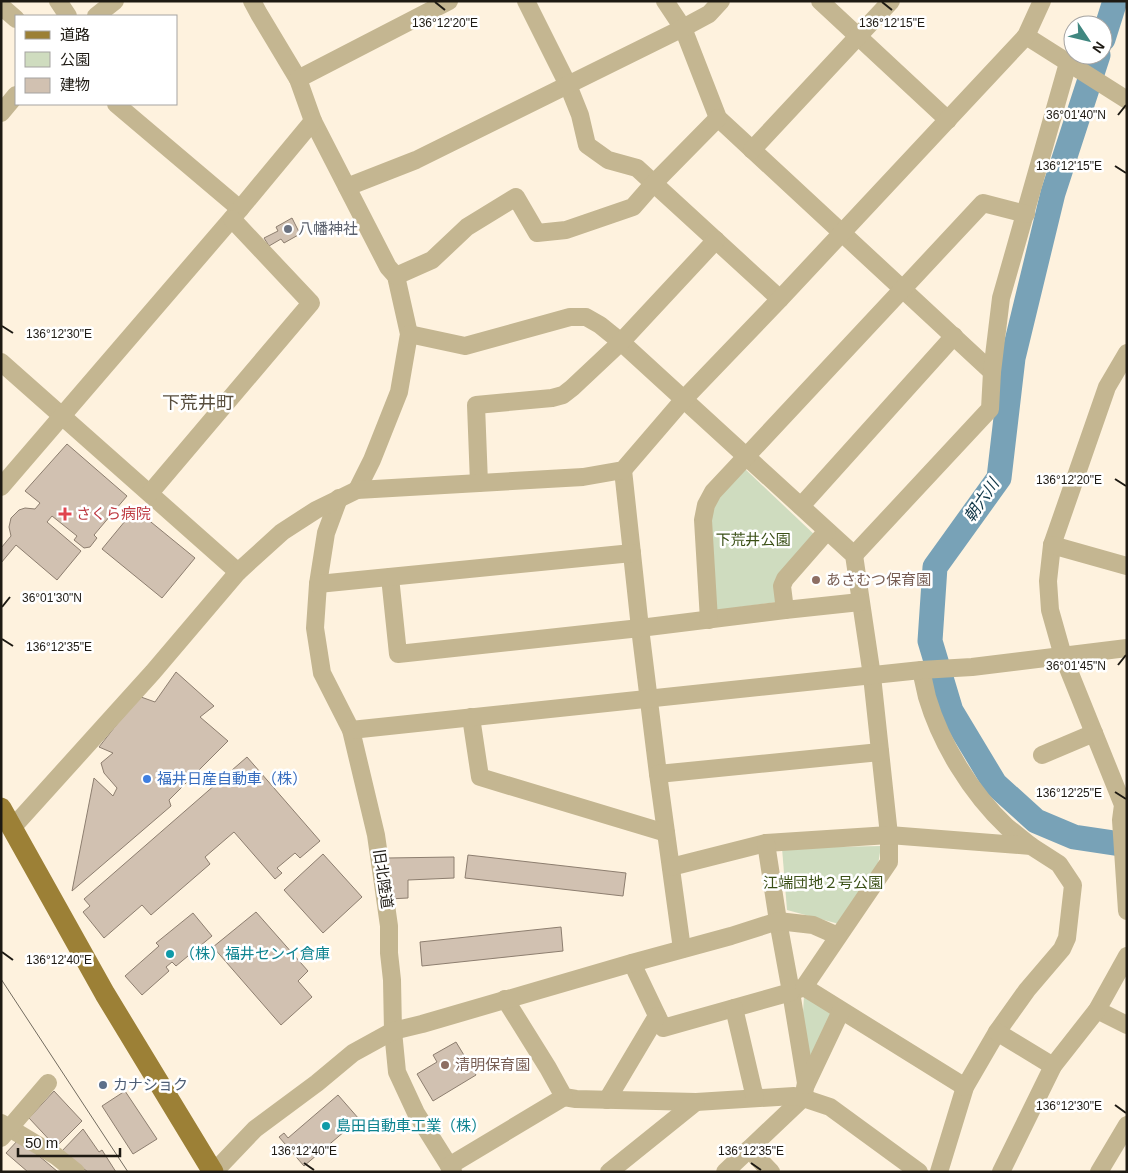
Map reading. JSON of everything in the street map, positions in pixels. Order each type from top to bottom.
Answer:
[{"type":"main road","points":[[1,808],[105,994],[214,1172]]},
{"type":"street","points":[[58,1],[67,15]]},
{"type":"street","points":[[97,15],[115,1]]},
{"type":"street","points":[[252,1],[298,79],[313,121],[388,267],[396,276],[409,334],[399,392],[372,460],[357,490]]},
{"type":"street","points":[[298,79],[449,1]]},
{"type":"street","points":[[526,1],[568,85],[580,115],[587,145],[608,160],[637,168],[780,299]]},
{"type":"street","points":[[665,1],[683,28],[718,118],[992,372]]},
{"type":"street","points":[[347,187],[416,160],[683,28],[709,14],[721,1]]},
{"type":"street","points":[[820,1],[948,120]]},
{"type":"street","points":[[752,150],[891,1]]},
{"type":"street","points":[[13,827],[153,672],[238,572],[282,532],[316,510],[357,490],[583,477],[623,470],[684,399],[1026,36],[1042,1]]},
{"type":"street","points":[[1,6],[15,18]]},
{"type":"street","points":[[1026,36],[1063,60]]},
{"type":"street","points":[[854,555],[990,408],[992,372],[1001,298],[1071,65],[1122,97]]},
{"type":"street","points":[[1,112],[15,96]]},
{"type":"street","points":[[117,105],[236,214],[311,303],[150,494]]},
{"type":"street","points":[[396,276],[432,260],[468,227],[516,197],[537,233],[566,230],[633,208],[654,183],[718,118]]},
{"type":"street","points":[[1,487],[236,214],[313,121]]},
{"type":"street","points":[[709,620],[703,520],[706,506],[713,492],[983,203],[1026,214]]},
{"type":"street","points":[[479,483],[476,406],[552,398],[572,388],[621,342],[716,240]]},
{"type":"street","points":[[409,334],[466,346],[570,318],[586,318],[600,325],[621,342],[854,555],[872,676],[889,835],[890,862],[798,989],[663,1028],[632,962]]},
{"type":"street","points":[[801,506],[954,336]]},
{"type":"street","points":[[1127,353],[1107,387],[1052,545],[1048,581],[1050,610],[1063,656],[1124,810],[1127,912]]},
{"type":"street","points":[[1,362],[238,572]]},
{"type":"street","points":[[623,470],[640,628],[682,950]]},
{"type":"street","name":"旧北陸道","points":[[339,498],[326,533],[318,584],[314,628],[322,673],[351,730],[376,835],[390,926],[389,953],[392,980],[392,1031],[398,1072],[416,1113],[451,1169]]},
{"type":"street","points":[[785,610],[782,586],[827,530]]},
{"type":"street","points":[[1052,545],[1127,566]]},
{"type":"street","points":[[318,584],[632,553]]},
{"type":"street","points":[[390,577],[398,654],[860,602]]},
{"type":"street","points":[[351,730],[1125,651]]},
{"type":"street","points":[[925,670],[927,696],[953,759],[981,798],[1006,826],[1031,846],[1059,864],[1073,885],[1067,938],[1062,949],[1027,990],[997,1032],[965,1087],[939,1172]]},
{"type":"street","points":[[471,717],[480,777],[666,833]]},
{"type":"street","points":[[1042,755],[1094,734]]},
{"type":"street","points":[[658,774],[880,752]]},
{"type":"street","points":[[671,867],[766,843],[889,835],[1031,846]]},
{"type":"street","points":[[766,843],[778,921],[798,989],[806,1083],[804,1092]]},
{"type":"street","points":[[214,1172],[255,1129],[353,1054],[392,1031],[422,1024],[632,962],[682,950],[778,921],[813,925],[838,936]]},
{"type":"street","points":[[1001,1172],[1053,1066],[1097,1010],[1127,956]]},
{"type":"street","points":[[798,989],[841,1011],[965,1087]]},
{"type":"street","points":[[505,1000],[564,1097]]},
{"type":"street","points":[[734,1008],[754,1098]]},
{"type":"street","points":[[1097,1010],[1127,1025]]},
{"type":"street","points":[[725,1172],[804,1092],[841,1011]]},
{"type":"street","points":[[606,1100],[656,1016]]},
{"type":"street","points":[[997,1032],[1053,1066]]},
{"type":"street","points":[[48,1083],[4,1130],[56,1156],[76,1172]]},
{"type":"street","points":[[451,1169],[564,1097],[576,1099],[696,1102],[794,1096],[804,1092]]},
{"type":"street","points":[[804,1092],[830,1107],[919,1172]]},
{"type":"street","points":[[609,1172],[696,1102]]},
{"type":"street","points":[[1099,1172],[1127,1125]]},
{"type":"street","points":[[749,1149],[771,1172]]},
{"type":"green space","name":"下荒井公園","points":[[744,468],[818,538],[777,602],[712,611],[707,519],[713,502]]},
{"type":"green space","name":"江端団地２号公園","points":[[881,846],[878,865],[839,924],[787,910],[782,848]]},
{"type":"green space","points":[[804,995],[832,1014],[807,1072],[802,1032]]},
{"type":"building","points":[[292,218],[300,234],[284,243],[281,239],[269,246],[264,238],[278,231],[276,227]]},
{"type":"building","points":[[67,444],[127,496],[94,535],[97,538],[90,547],[84,548],[74,540],[77,536],[52,516],[47,522],[81,551],[57,580],[16,545],[1,563],[1,548],[11,536],[9,527],[11,518],[19,510],[25,508],[35,509],[40,503],[25,491]]},
{"type":"building","points":[[135,509],[195,558],[162,598],[102,549]]},
{"type":"building","points":[[176,672],[214,706],[200,717],[228,741],[169,800],[171,806],[72,891],[94,778],[113,796],[117,788],[104,773],[101,763],[113,753],[99,747],[141,697],[155,702]]},
{"type":"building","points":[[247,757],[320,841],[300,858],[295,853],[277,868],[282,873],[275,879],[234,832],[205,857],[210,864],[151,915],[142,905],[104,938],[83,912],[90,906],[84,899]]},
{"type":"building","points":[[323,854],[362,897],[323,933],[284,890]]},
{"type":"building","points":[[468,855],[626,873],[623,896],[465,878]]},
{"type":"building","points":[[454,857],[454,878],[408,880],[408,898],[388,899],[387,858]]},
{"type":"building","points":[[256,912],[308,971],[298,981],[312,997],[281,1025],[213,947]]},
{"type":"building","name":"（株）福井センイ倉庫","points":[[193,913],[212,936],[176,966],[172,962],[166,967],[169,971],[142,995],[125,976],[159,946],[156,943]]},
{"type":"building","points":[[561,927],[563,951],[422,966],[420,942]]},
{"type":"building","points":[[456,1042],[476,1075],[433,1101],[417,1074],[437,1062],[433,1055]]},
{"type":"building","points":[[54,1091],[82,1121],[56,1147],[29,1118]]},
{"type":"building","points":[[125,1091],[157,1139],[133,1154],[102,1106]]},
{"type":"building","name":"島田自動車工業（株）","points":[[338,1095],[359,1119],[304,1166],[279,1137],[284,1133],[288,1138]]},
{"type":"building","points":[[83,1129],[99,1152],[102,1150],[116,1172],[88,1172],[61,1152]]},
{"type":"building","points":[[19,1139],[58,1172],[28,1172],[6,1153]]},
{"type":"waterway","name":"朝六川","points":[[1111,15],[1115,1]]},
{"type":"waterway","name":"朝六川","points":[[1095,65],[1053,193],[1013,358],[999,478],[935,567],[930,641],[951,711],[995,784],[1036,821],[1074,837],[1127,845]]},
{"type":"tram line","points":[[1,979],[128,1172]]},
{"type":"place","name":"八幡神社","points":[[288,229]]},
{"type":"place","name":"さくら病院","points":[[65,514]]},
{"type":"place","name":"あさむつ保育園","points":[[816,580]]},
{"type":"place","name":"福井日産自動車（株）","points":[[147,779]]},
{"type":"place","name":"（株）福井センイ倉庫","points":[[170,954]]},
{"type":"place","name":"清明保育園","points":[[445,1065]]},
{"type":"place","name":"カナショク","points":[[103,1085]]},
{"type":"place","name":"島田自動車工業（株）","points":[[326,1126]]},
{"type":"district","name":"下荒井町","points":[[198,403]]}]
